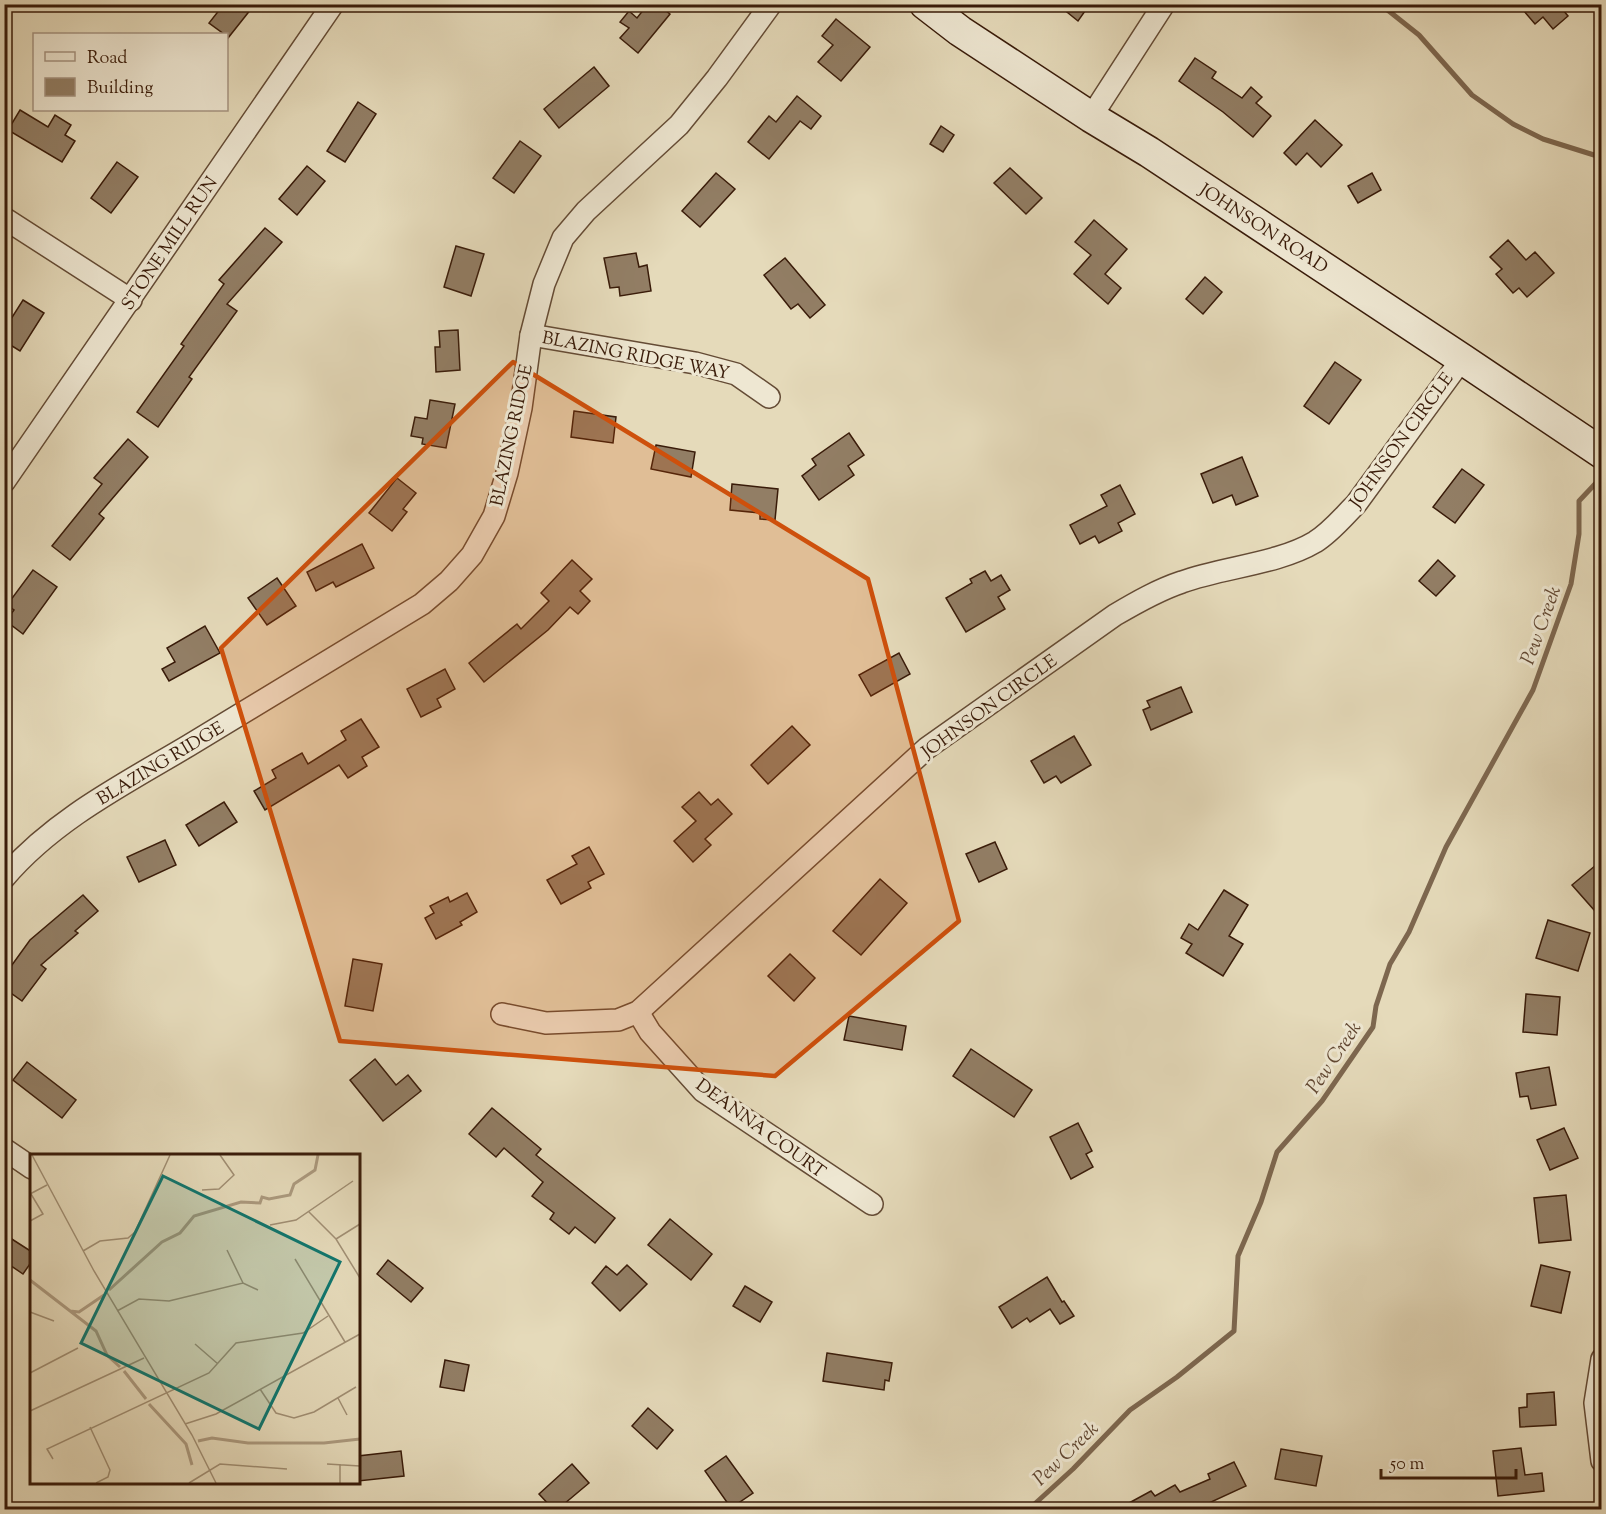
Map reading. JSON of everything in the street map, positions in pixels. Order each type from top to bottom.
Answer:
[{"type":"street","name":"STONE MILL RUN","points":[[4,482],[333,4]]},
{"type":"street","name":"BLAZING RIDGE","points":[[4,878],[18,862],[62,824],[119,787],[422,604],[449,581],[472,555],[494,516],[507,473],[521,408],[531,335],[544,284],[563,238],[594,203],[679,125],[717,78],[771,4]]},
{"type":"street","name":"JOHNSON ROAD","points":[[925,4],[960,31],[1149,152],[1602,453]]},
{"type":"street","points":[[1091,117],[1164,4]]},
{"type":"street","points":[[4,218],[131,300]]},
{"type":"street","name":"BLAZING RIDGE WAY","points":[[531,335],[695,363],[736,374],[769,397]]},
{"type":"street","name":"JOHNSON CIRCLE","points":[[502,1014],[546,1023],[618,1020],[638,1012],[927,748],[1115,615],[1146,597],[1182,582],[1292,552],[1315,542],[1356,504],[1461,358]]},
{"type":"street","name":"DEANNA COURT","points":[[638,1012],[650,1032],[703,1091],[872,1204]]},
{"type":"street","points":[[4,1149],[30,1166]]},
{"type":"street","points":[[1602,1359],[1596,1403],[1602,1461]]},
{"type":"highlighted area","points":[[513,362],[868,579],[959,921],[775,1076],[340,1041],[221,648]]},
{"type":"building","points":[[224,4],[255,4],[228,38],[228,33],[223,33],[209,23]]},
{"type":"building","points":[[648,4],[657,4],[670,14],[638,53],[620,38],[629,28],[620,22],[629,11],[637,18]]},
{"type":"building","points":[[1057,4],[1090,4],[1078,21]]},
{"type":"building","points":[[1518,4],[1558,4],[1568,16],[1553,29],[1543,17],[1535,24]]},
{"type":"building","points":[[836,19],[870,47],[841,81],[818,62],[833,45],[822,36]]},
{"type":"building","points":[[1195,58],[1216,72],[1212,78],[1242,98],[1251,87],[1262,97],[1256,103],[1271,116],[1253,137],[1223,112],[1179,81]]},
{"type":"building","points":[[594,67],[609,86],[559,128],[544,109]]},
{"type":"building","points":[[797,96],[821,116],[811,129],[800,121],[769,159],[748,142],[769,116],[776,122]]},
{"type":"building","points":[[358,102],[376,114],[345,162],[327,151]]},
{"type":"building","points":[[20,110],[48,127],[55,115],[71,125],[65,135],[75,141],[62,162],[8,130]]},
{"type":"building","points":[[1315,120],[1342,145],[1321,167],[1307,153],[1296,165],[1284,153]]},
{"type":"building","points":[[941,126],[954,135],[943,152],[930,144]]},
{"type":"building","points":[[520,141],[541,156],[514,193],[493,178]]},
{"type":"building","points":[[117,162],[138,177],[111,213],[91,198]]},
{"type":"building","points":[[307,166],[325,181],[297,215],[279,199]]},
{"type":"building","points":[[1010,168],[1042,198],[1026,214],[994,183]]},
{"type":"building","points":[[716,173],[735,189],[700,227],[682,211]]},
{"type":"building","points":[[1372,173],[1381,190],[1358,203],[1348,186]]},
{"type":"building","points":[[1094,220],[1127,249],[1105,274],[1121,288],[1108,304],[1074,274],[1091,255],[1075,242]]},
{"type":"building","points":[[265,228],[282,242],[227,304],[237,311],[189,377],[192,379],[158,427],[137,412],[184,346],[181,344],[224,284],[219,280]]},
{"type":"building","points":[[1508,240],[1526,260],[1535,252],[1554,273],[1527,297],[1519,288],[1513,293],[1496,274],[1502,269],[1490,257]]},
{"type":"building","points":[[456,246],[484,254],[471,296],[444,287]]},
{"type":"building","points":[[636,253],[639,267],[647,265],[651,291],[620,296],[619,287],[610,288],[604,258]]},
{"type":"building","points":[[785,258],[825,305],[810,318],[798,304],[791,309],[764,275]]},
{"type":"building","points":[[1205,277],[1222,292],[1203,314],[1186,299]]},
{"type":"building","points":[[23,300],[44,313],[20,351],[4,341],[4,330]]},
{"type":"building","points":[[458,330],[460,370],[436,372],[435,347],[440,347],[439,331]]},
{"type":"building","points":[[1335,362],[1361,380],[1329,424],[1304,406]]},
{"type":"building","points":[[430,400],[455,404],[446,448],[422,444],[423,438],[411,436],[415,417],[427,419]]},
{"type":"building","points":[[574,411],[616,417],[613,443],[571,437]]},
{"type":"building","points":[[849,433],[864,455],[848,466],[854,475],[819,500],[802,476],[816,465],[812,459]]},
{"type":"building","points":[[128,439],[148,457],[99,514],[104,518],[70,560],[52,546],[102,484],[94,478]]},
{"type":"building","points":[[656,445],[695,452],[691,477],[651,469]]},
{"type":"building","points":[[1242,457],[1258,496],[1236,505],[1232,495],[1213,503],[1201,474]]},
{"type":"building","points":[[1462,469],[1484,485],[1455,523],[1433,507]]},
{"type":"building","points":[[397,478],[416,493],[403,509],[407,512],[392,531],[369,513]]},
{"type":"building","points":[[732,484],[778,489],[775,520],[760,519],[760,513],[730,510]]},
{"type":"building","points":[[1120,485],[1135,514],[1118,523],[1122,531],[1099,543],[1095,536],[1080,544],[1070,525],[1107,506],[1101,495]]},
{"type":"building","points":[[362,544],[374,568],[336,587],[333,582],[316,591],[307,572]]},
{"type":"building","points":[[572,560],[592,579],[580,591],[590,601],[578,614],[570,607],[548,630],[484,682],[469,663],[517,624],[521,629],[549,601],[541,593]]},
{"type":"building","points":[[1438,560],[1455,576],[1436,596],[1419,581]]},
{"type":"building","points":[[33,570],[57,587],[23,634],[6,621],[14,610],[7,605]]},
{"type":"building","points":[[985,571],[991,581],[1001,575],[1010,590],[998,597],[1005,609],[966,632],[946,598],[972,583],[970,579]]},
{"type":"building","points":[[277,578],[296,606],[267,625],[248,598]]},
{"type":"building","points":[[205,626],[220,653],[169,681],[162,669],[175,662],[167,648]]},
{"type":"building","points":[[899,653],[910,674],[871,696],[859,675]]},
{"type":"building","points":[[445,669],[455,689],[437,699],[441,707],[421,717],[407,689]]},
{"type":"building","points":[[1181,687],[1192,712],[1151,730],[1143,710],[1150,707],[1147,701]]},
{"type":"building","points":[[361,719],[379,747],[362,757],[367,766],[348,778],[339,765],[265,810],[254,791],[276,778],[272,770],[302,753],[308,764],[346,740],[341,731]]},
{"type":"building","points":[[792,726],[810,745],[768,784],[751,765]]},
{"type":"building","points":[[1074,736],[1091,765],[1061,783],[1056,776],[1044,783],[1031,761]]},
{"type":"building","points":[[699,792],[711,805],[718,799],[732,814],[705,839],[711,845],[693,862],[674,841],[696,821],[682,807]]},
{"type":"building","points":[[224,802],[237,822],[199,846],[186,825]]},
{"type":"building","points":[[165,840],[176,865],[139,882],[127,857]]},
{"type":"building","points":[[995,842],[1007,869],[979,882],[966,854]]},
{"type":"building","points":[[589,847],[604,874],[588,882],[591,888],[561,904],[547,880],[577,864],[572,856]]},
{"type":"building","points":[[1602,860],[1602,919],[1572,885]]},
{"type":"building","points":[[880,879],[907,903],[861,955],[833,931]]},
{"type":"building","points":[[1224,890],[1248,905],[1229,936],[1243,944],[1223,976],[1186,953],[1192,944],[1181,938],[1189,924],[1198,930]]},
{"type":"building","points":[[467,893],[477,912],[460,922],[462,925],[436,939],[425,918],[434,913],[430,906],[448,897],[450,902]]},
{"type":"building","points":[[83,895],[98,911],[75,931],[78,933],[41,965],[46,969],[22,1001],[4,988],[4,976],[30,940]]},
{"type":"building","points":[[1548,920],[1590,933],[1578,971],[1536,958]]},
{"type":"building","points":[[790,954],[815,978],[794,1001],[768,976]]},
{"type":"building","points":[[353,959],[382,964],[373,1011],[345,1006]]},
{"type":"building","points":[[1526,994],[1560,997],[1557,1035],[1523,1032]]},
{"type":"building","points":[[849,1016],[906,1026],[902,1050],[844,1040]]},
{"type":"building","points":[[971,1049],[1032,1090],[1014,1117],[953,1076]]},
{"type":"building","points":[[375,1059],[396,1085],[408,1075],[421,1091],[383,1121],[350,1080]]},
{"type":"building","points":[[27,1062],[76,1100],[62,1118],[13,1080]]},
{"type":"building","points":[[1549,1067],[1556,1105],[1531,1109],[1528,1096],[1520,1097],[1516,1073]]},
{"type":"building","points":[[492,1108],[541,1149],[536,1155],[615,1218],[595,1243],[575,1227],[569,1234],[550,1219],[554,1213],[532,1196],[543,1182],[504,1148],[496,1157],[469,1134]]},
{"type":"building","points":[[1078,1123],[1092,1151],[1086,1154],[1093,1167],[1071,1179],[1050,1137]]},
{"type":"building","points":[[1564,1128],[1578,1158],[1550,1170],[1537,1140]]},
{"type":"building","points":[[1566,1195],[1571,1240],[1539,1243],[1534,1198]]},
{"type":"building","points":[[670,1219],[712,1254],[691,1280],[648,1245]]},
{"type":"building","points":[[4,1234],[30,1251],[30,1264],[23,1274],[4,1261]]},
{"type":"building","points":[[388,1260],[423,1288],[411,1302],[377,1274]]},
{"type":"building","points":[[627,1265],[647,1284],[620,1311],[592,1283],[606,1266],[617,1275]]},
{"type":"building","points":[[1541,1265],[1570,1272],[1561,1313],[1531,1306]]},
{"type":"building","points":[[1047,1277],[1062,1302],[1064,1301],[1074,1316],[1060,1324],[1050,1309],[1030,1322],[1027,1318],[1012,1328],[999,1307]]},
{"type":"building","points":[[745,1286],[772,1302],[760,1322],[733,1306]]},
{"type":"building","points":[[827,1353],[892,1363],[889,1381],[885,1380],[884,1390],[823,1381]]},
{"type":"building","points":[[445,1360],[469,1365],[464,1391],[440,1387]]},
{"type":"building","points":[[1554,1392],[1556,1425],[1520,1427],[1519,1408],[1527,1407],[1527,1394]]},
{"type":"building","points":[[648,1408],[673,1430],[657,1449],[632,1426]]},
{"type":"building","points":[[1521,1448],[1525,1475],[1542,1473],[1544,1491],[1498,1496],[1493,1451]]},
{"type":"building","points":[[1281,1449],[1322,1456],[1316,1486],[1275,1479]]},
{"type":"building","points":[[401,1451],[404,1476],[360,1481],[360,1456]]},
{"type":"building","points":[[726,1456],[753,1493],[731,1508],[705,1471]]},
{"type":"building","points":[[1234,1462],[1246,1486],[1196,1509],[1118,1509],[1151,1491],[1155,1496],[1175,1485],[1180,1492],[1210,1479],[1208,1474]]},
{"type":"building","points":[[572,1464],[589,1483],[558,1509],[553,1509],[539,1494]]},
{"type":"waterway","points":[[1380,4],[1419,35],[1472,95],[1513,124],[1543,139],[1594,155],[1602,155]]},
{"type":"waterway","name":"Pew Creek","points":[[1028,1510],[1073,1469],[1130,1410],[1177,1377],[1234,1331],[1238,1256],[1261,1202],[1277,1152],[1322,1101],[1373,1027],[1376,1006],[1390,964],[1409,932],[1446,847],[1533,690],[1571,584],[1579,534],[1579,501],[1595,484]]}]
